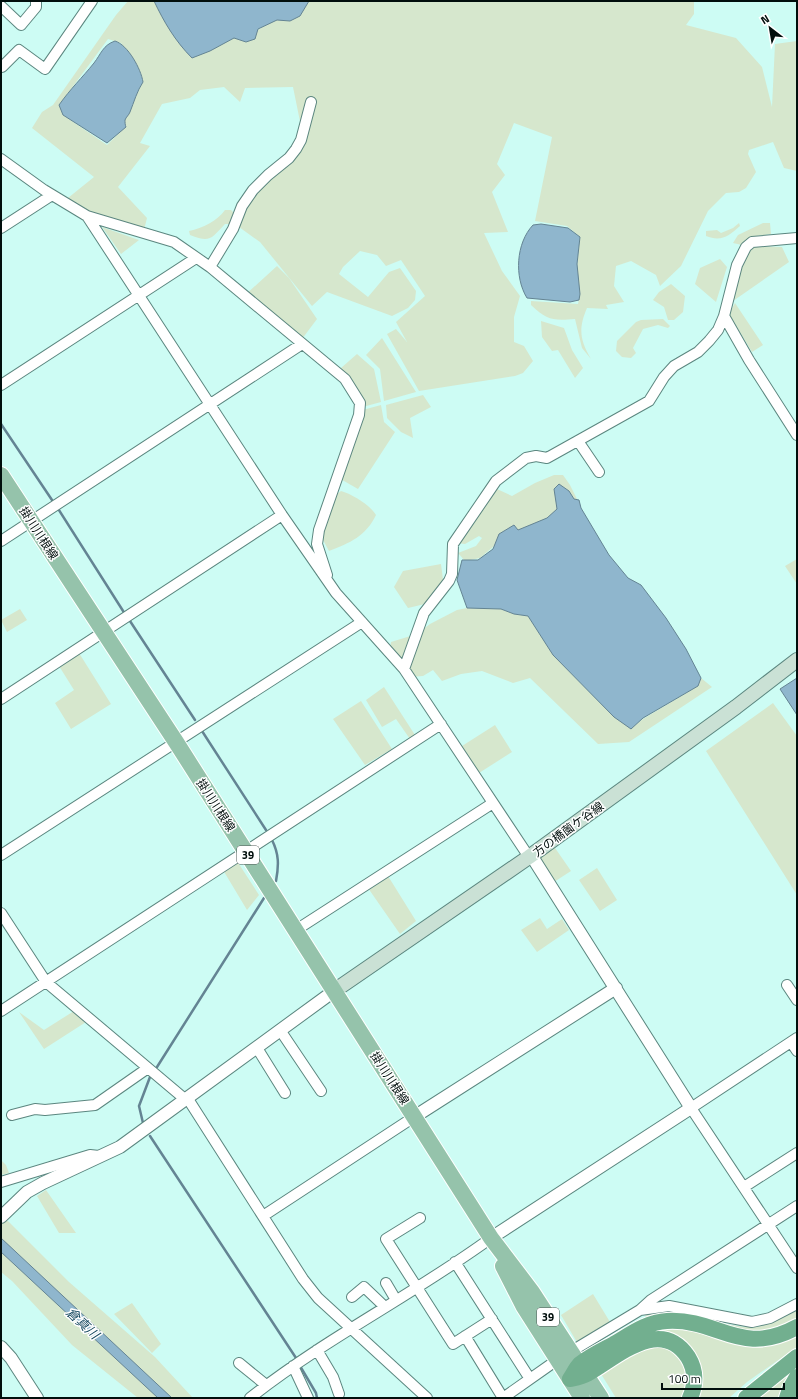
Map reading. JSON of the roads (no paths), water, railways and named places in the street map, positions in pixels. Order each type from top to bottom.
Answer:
[{"type":"highway","points":[[570,1379],[579,1364],[645,1326],[666,1321],[692,1323],[738,1337],[760,1340],[782,1335],[797,1327]]},
{"type":"highway","points":[[579,1364],[622,1351],[639,1342],[658,1339],[673,1343],[684,1352],[691,1363],[695,1375],[690,1398]]},
{"type":"highway","points":[[746,1398],[797,1357]]},
{"type":"highway","points":[[788,1398],[790,1389],[797,1377]]},
{"type":"main road","name":"掛川川根線","points":[[3,483],[31,521],[176,742],[491,1238],[532,1292],[602,1398]]},
{"type":"main road","name":"方の橋薗ケ谷線","points":[[334,991],[530,856],[736,707],[797,660]]},
{"type":"main road","name":"掛川川根線","points":[[491,1238],[524,1307],[582,1398]]},
{"type":"street","points":[[1,6],[21,25],[36,7],[36,1]]},
{"type":"street","points":[[1,66],[2,67],[19,50],[45,69],[92,1]]},
{"type":"street","points":[[210,267],[233,229],[242,206],[253,190],[268,175],[289,158],[296,149],[301,140],[311,102]]},
{"type":"street","points":[[1,159],[52,195],[87,216],[174,242],[210,267],[345,379],[360,403],[359,415],[319,530],[317,544],[330,585]]},
{"type":"street","points":[[1,228],[52,195]]},
{"type":"street","points":[[87,216],[282,516],[330,585],[404,669],[530,856],[797,1268]]},
{"type":"street","points":[[404,669],[424,613],[449,581],[452,574],[453,544],[496,481],[526,458],[536,456],[547,458],[649,401],[664,377],[674,366],[698,352],[718,330],[724,316],[737,265],[746,247],[752,242],[797,238]]},
{"type":"street","points":[[1,385],[196,258]]},
{"type":"street","points":[[724,316],[749,360],[797,434]]},
{"type":"street","points":[[1,541],[210,406],[302,344]]},
{"type":"street","points":[[578,441],[598,472]]},
{"type":"street","points":[[1,699],[282,516]]},
{"type":"street","points":[[1,855],[362,622]]},
{"type":"street","points":[[1,1011],[441,724]]},
{"type":"street","points":[[296,930],[493,803]]},
{"type":"street","points":[[1,913],[46,982],[187,1100],[303,1279],[318,1298],[350,1329],[427,1398]]},
{"type":"street","points":[[788,985],[797,1000]]},
{"type":"street","points":[[263,1216],[414,1116],[616,988]]},
{"type":"street","points":[[2,1213],[27,1192],[42,1183],[103,1156],[126,1143],[187,1100],[334,991]]},
{"type":"street","points":[[280,1030],[321,1091]]},
{"type":"street","points":[[250,1398],[266,1385],[317,1350],[417,1287],[794,1040],[797,1051]]},
{"type":"street","points":[[257,1048],[285,1093]]},
{"type":"street","points":[[12,1115],[35,1109],[45,1110],[95,1105],[148,1068]]},
{"type":"street","points":[[744,1187],[797,1153]]},
{"type":"street","points":[[1,1182],[90,1155],[103,1156]]},
{"type":"street","points":[[465,1336],[503,1398],[557,1360],[579,1364],[651,1300],[768,1224],[796,1210]]},
{"type":"street","points":[[420,1218],[386,1239],[453,1344],[492,1319]]},
{"type":"street","points":[[455,1262],[530,1379]]},
{"type":"street","points":[[386,1282],[396,1300]]},
{"type":"street","points":[[352,1297],[364,1288],[385,1307]]},
{"type":"street","points":[[640,1310],[669,1306],[752,1322],[770,1318],[797,1304]]},
{"type":"street","points":[[1,1347],[11,1358],[37,1398]]},
{"type":"street","points":[[317,1350],[333,1377],[339,1394]]},
{"type":"street","points":[[239,1363],[266,1385]]},
{"type":"street","points":[[293,1366],[308,1398]]},
{"type":"water","points":[[154,1],[309,1],[300,16],[290,21],[277,20],[258,29],[255,39],[246,42],[234,38],[210,51],[192,58],[170,31]]},
{"type":"water","points":[[115,41],[120,43],[129,52],[140,71],[143,82],[137,93],[130,113],[125,120],[126,127],[107,143],[63,115],[59,105],[94,63],[105,47]]},
{"type":"water","points":[[541,224],[568,228],[580,237],[577,264],[580,294],[579,300],[570,302],[527,298],[523,290],[519,270],[520,250],[527,232],[533,225]]},
{"type":"water","points":[[559,484],[569,491],[574,499],[579,500],[581,508],[609,555],[628,578],[641,585],[666,618],[686,649],[701,678],[698,686],[643,718],[631,729],[614,717],[553,655],[528,616],[514,614],[501,609],[467,608],[457,580],[462,560],[478,560],[493,549],[499,534],[514,525],[518,530],[547,518],[557,509],[554,489]]},
{"type":"water","points":[[797,678],[797,715],[780,689]]},
{"type":"water","name":"倉真川","points":[[1,1238],[172,1398],[158,1398],[1,1252]]},
{"type":"waterway","points":[[1,424],[54,503]]},
{"type":"waterway","points":[[57,507],[125,614]]},
{"type":"waterway","points":[[128,618],[195,720]]},
{"type":"waterway","points":[[202,731],[266,830]]},
{"type":"waterway","points":[[272,840],[278,860],[276,881]]},
{"type":"waterway","points":[[157,1067],[264,898]]},
{"type":"waterway","points":[[143,1123],[139,1106],[150,1077]]},
{"type":"waterway","points":[[150,1136],[298,1361]]},
{"type":"waterway","points":[[300,1366],[316,1393],[317,1398]]}]
